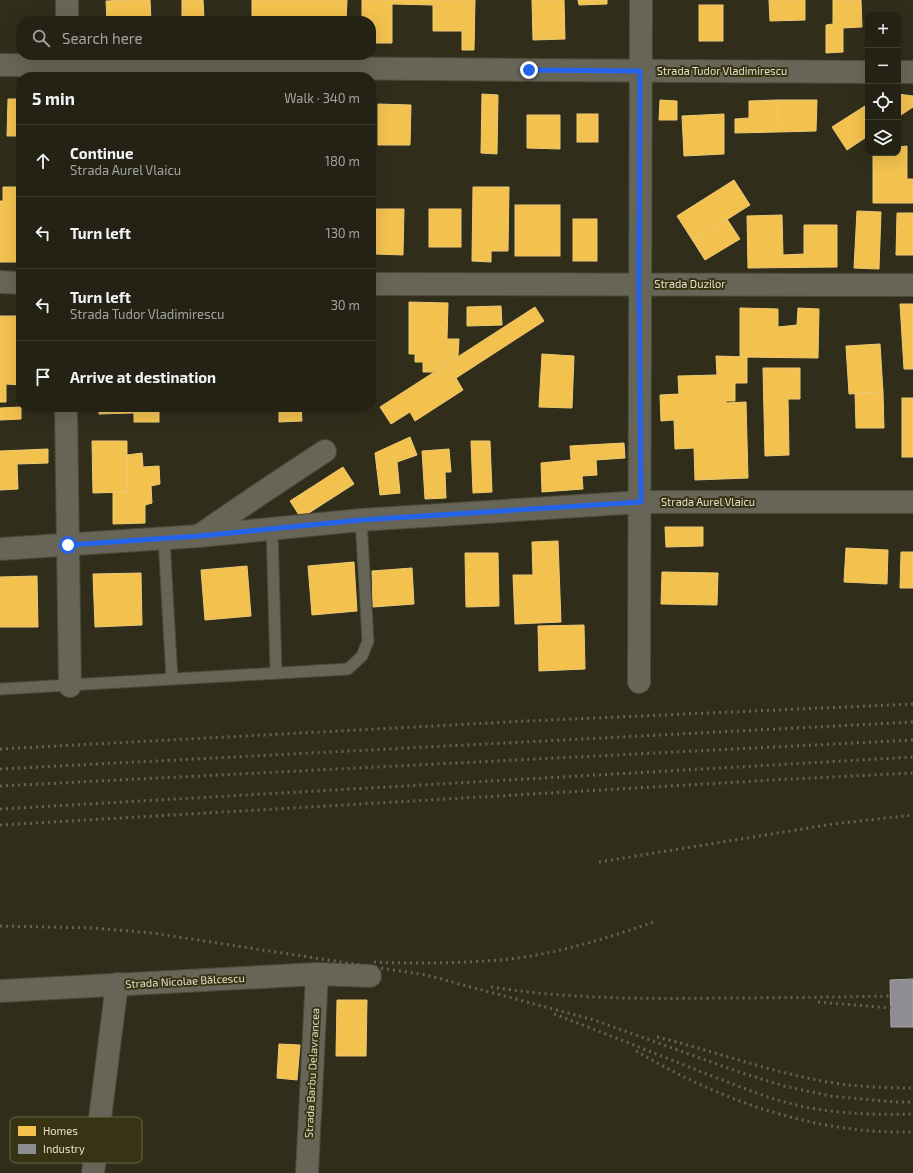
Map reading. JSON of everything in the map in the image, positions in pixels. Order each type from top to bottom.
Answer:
[{"type":"street","points":[[67,0],[67,16]]},
{"type":"street","points":[[639,682],[641,502],[639,284],[641,0]]},
{"type":"street","name":"Strada Tudor Vladimirescu","points":[[0,65],[865,72]]},
{"type":"street","points":[[901,72],[913,72]]},
{"type":"street","points":[[0,282],[16,283]]},
{"type":"street","name":"Strada Duzilor","points":[[376,284],[913,285]]},
{"type":"street","points":[[66,412],[70,686]]},
{"type":"street","points":[[199,536],[325,451]]},
{"type":"street","name":"Strada Aurel Vlaicu","points":[[0,549],[199,536],[361,520],[641,502],[913,502]]},
{"type":"street","name":"Strada Nicolae Bălcescu","points":[[0,991],[317,974],[370,976]]},
{"type":"street","name":"Strada Barbu Delavrancea","points":[[307,1173],[317,974]]},
{"type":"street","points":[[99,1117],[117,984]]},
{"type":"street","points":[[92,1173],[93,1163]]},
{"type":"lane","points":[[0,689],[348,669],[362,656],[368,641],[361,520]]},
{"type":"lane","points":[[272,529],[276,673]]},
{"type":"lane","points":[[164,538],[172,679]]},
{"type":"building: Homes","points":[[150,0],[151,16],[107,16],[106,1]]},
{"type":"building: Homes","points":[[182,0],[203,0],[204,16],[182,16]]},
{"type":"building: Homes","points":[[252,0],[347,0],[346,16],[252,16]]},
{"type":"building: Homes","points":[[362,0],[475,0],[474,50],[462,50],[462,31],[433,31],[433,5],[392,4],[392,43],[376,43],[376,16],[362,16]]},
{"type":"building: Homes","points":[[532,0],[564,0],[565,39],[533,40]]},
{"type":"building: Homes","points":[[578,0],[607,0],[607,4],[579,5]]},
{"type":"building: Homes","points":[[769,0],[805,0],[805,20],[770,21]]},
{"type":"building: Homes","points":[[833,0],[861,0],[862,27],[843,28],[843,52],[826,53],[826,25],[833,24]]},
{"type":"building: Homes","points":[[699,5],[723,5],[723,41],[699,41]]},
{"type":"building: Homes","points":[[482,94],[498,95],[497,154],[481,153]]},
{"type":"building: Homes","points":[[901,94],[913,96],[913,107],[901,115]]},
{"type":"building: Homes","points":[[8,99],[16,99],[16,136],[7,136]]},
{"type":"building: Homes","points":[[660,100],[677,101],[677,120],[659,120]]},
{"type":"building: Homes","points":[[777,100],[817,100],[816,131],[778,132]]},
{"type":"building: Homes","points":[[777,100],[778,132],[735,133],[735,119],[749,118],[749,101]]},
{"type":"building: Homes","points":[[378,104],[411,105],[410,145],[378,145]]},
{"type":"building: Homes","points":[[865,106],[865,138],[847,150],[832,127]]},
{"type":"building: Homes","points":[[577,114],[598,114],[598,142],[577,142]]},
{"type":"building: Homes","points":[[724,114],[724,154],[684,156],[682,116]]},
{"type":"building: Homes","points":[[527,115],[560,115],[560,149],[527,148]]},
{"type":"building: Homes","points":[[907,146],[907,179],[913,179],[913,203],[873,203],[873,156],[901,156],[901,147]]},
{"type":"building: Homes","points":[[734,180],[750,205],[693,241],[677,216]]},
{"type":"building: Homes","points":[[3,187],[16,187],[16,262],[0,262],[0,201],[3,201]]},
{"type":"building: Homes","points":[[473,187],[509,187],[508,251],[491,251],[491,262],[472,261]]},
{"type":"building: Homes","points":[[515,205],[560,205],[560,256],[515,256]]},
{"type":"building: Homes","points":[[376,209],[404,209],[403,255],[376,254]]},
{"type":"building: Homes","points":[[429,209],[461,209],[461,247],[429,247]]},
{"type":"building: Homes","points":[[857,211],[881,212],[879,269],[854,268]]},
{"type":"building: Homes","points":[[897,213],[913,213],[913,255],[896,255]]},
{"type":"building: Homes","points":[[782,215],[783,255],[804,254],[804,225],[837,225],[837,267],[748,268],[747,216]]},
{"type":"building: Homes","points":[[573,219],[597,219],[597,261],[573,261]]},
{"type":"building: Homes","points":[[727,219],[740,239],[705,260],[693,241]]},
{"type":"building: Homes","points":[[409,302],[448,303],[447,339],[459,339],[458,356],[433,372],[423,372],[423,362],[415,362],[415,354],[409,354]]},
{"type":"building: Homes","points":[[900,304],[913,304],[913,369],[904,369]]},
{"type":"building: Homes","points":[[501,306],[502,325],[467,326],[467,307]]},
{"type":"building: Homes","points":[[535,307],[544,321],[456,378],[463,390],[415,421],[410,412],[391,424],[380,407]]},
{"type":"building: Homes","points":[[740,308],[778,309],[778,327],[797,325],[798,308],[819,309],[818,358],[740,357]]},
{"type":"building: Homes","points":[[0,316],[16,316],[16,385],[6,384],[6,402],[0,402]]},
{"type":"building: Homes","points":[[880,344],[883,392],[849,394],[846,346]]},
{"type":"building: Homes","points":[[542,354],[574,356],[572,408],[539,407]]},
{"type":"building: Homes","points":[[716,356],[747,357],[747,383],[735,383],[735,401],[726,401],[726,403],[746,402],[748,478],[695,480],[694,448],[675,449],[674,420],[661,421],[660,395],[679,394],[678,376],[717,375]]},
{"type":"building: Homes","points":[[763,368],[800,368],[800,399],[788,399],[789,455],[765,456]]},
{"type":"building: Homes","points":[[883,392],[884,428],[856,428],[855,393]]},
{"type":"building: Homes","points":[[902,398],[913,398],[913,457],[902,457]]},
{"type":"building: Homes","points":[[16,407],[16,412],[21,412],[21,419],[0,420],[0,408]]},
{"type":"building: Homes","points":[[99,412],[134,412],[134,413],[99,414]]},
{"type":"building: Homes","points":[[134,412],[159,412],[159,422],[134,422]]},
{"type":"building: Homes","points":[[279,412],[301,412],[302,421],[279,422]]},
{"type":"building: Homes","points":[[410,437],[417,455],[397,462],[400,493],[380,495],[375,453]]},
{"type":"building: Homes","points":[[92,441],[127,441],[127,492],[93,493]]},
{"type":"building: Homes","points":[[471,441],[490,441],[492,492],[473,493]]},
{"type":"building: Homes","points":[[624,443],[625,458],[596,460],[597,475],[582,476],[583,489],[542,492],[541,463],[571,460],[570,446]]},
{"type":"building: Homes","points":[[48,449],[48,463],[17,464],[18,489],[0,490],[0,451]]},
{"type":"building: Homes","points":[[449,449],[451,472],[445,472],[446,498],[425,499],[422,451]]},
{"type":"building: Homes","points":[[142,453],[143,467],[159,466],[160,484],[151,486],[152,503],[145,505],[145,523],[113,524],[113,492],[127,492],[127,455]]},
{"type":"building: Homes","points":[[343,467],[354,484],[301,518],[290,501]]},
{"type":"building: Homes","points":[[665,527],[703,527],[703,546],[666,547]]},
{"type":"building: Homes","points":[[558,541],[561,622],[515,624],[513,575],[533,575],[532,542]]},
{"type":"building: Homes","points":[[846,548],[888,550],[887,584],[844,582]]},
{"type":"building: Homes","points":[[901,552],[913,552],[913,588],[900,588]]},
{"type":"building: Homes","points":[[465,553],[498,553],[499,606],[466,607]]},
{"type":"building: Homes","points":[[354,562],[357,611],[312,615],[308,566]]},
{"type":"building: Homes","points":[[247,566],[251,616],[205,620],[201,570]]},
{"type":"building: Homes","points":[[412,568],[414,604],[373,607],[372,571]]},
{"type":"building: Homes","points":[[662,572],[718,573],[717,605],[661,604]]},
{"type":"building: Homes","points":[[141,573],[142,625],[95,627],[93,574]]},
{"type":"building: Homes","points":[[37,576],[38,627],[0,627],[0,577]]},
{"type":"building: Homes","points":[[584,625],[585,669],[539,671],[538,626]]},
{"type":"building: Homes","points":[[337,1000],[367,1000],[366,1056],[336,1056]]},
{"type":"building: Homes","points":[[279,1044],[300,1045],[297,1080],[277,1078]]},
{"type":"building: Industry","points":[[913,979],[913,1027],[891,1027],[890,980]]},
{"type":"railway","points":[[0,749],[527,721],[913,704]]},
{"type":"railway","points":[[0,769],[913,722]]},
{"type":"railway","points":[[0,786],[913,740]]},
{"type":"railway","points":[[0,809],[913,757]]},
{"type":"railway","points":[[0,825],[913,773]]},
{"type":"railway","points":[[599,862],[833,824],[913,815]]},
{"type":"railway","points":[[374,962],[453,962],[520,958],[579,946],[654,922]]},
{"type":"railway","points":[[0,926],[93,928],[152,933],[426,975],[594,1020],[739,1072],[784,1086],[830,1096],[894,1102],[913,1102]]},
{"type":"railway","points":[[491,987],[548,994],[634,998],[891,996]]},
{"type":"railway","points":[[818,1002],[891,1008]]},
{"type":"railway","points":[[554,1014],[756,1093],[796,1105],[836,1112],[913,1114]]},
{"type":"railway","points":[[657,1037],[771,1069],[817,1080],[858,1086],[913,1088]]},
{"type":"railway","points":[[636,1051],[678,1074],[711,1089],[739,1101],[767,1110],[824,1125],[883,1132],[913,1132]]},
{"type":"route","points":[[68,545],[199,536],[361,520],[641,502],[639,284],[640,71],[529,70]]}]
